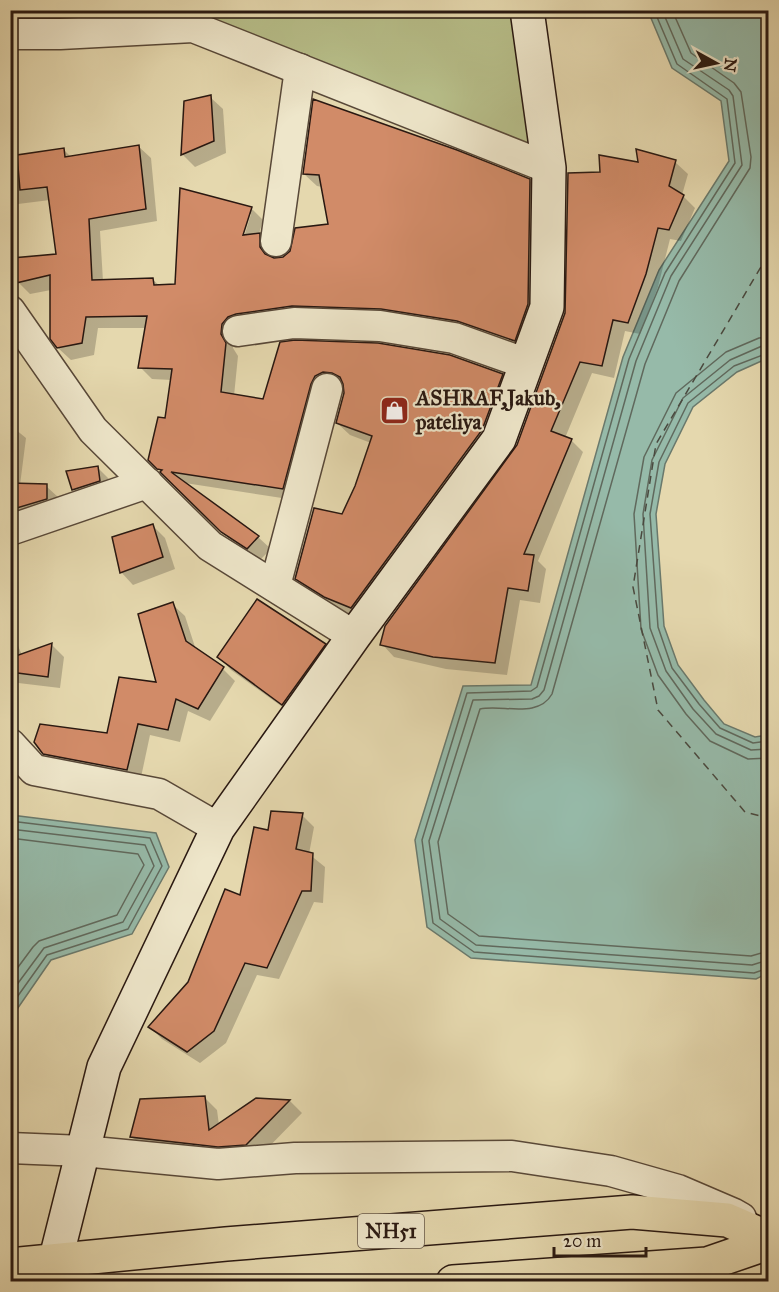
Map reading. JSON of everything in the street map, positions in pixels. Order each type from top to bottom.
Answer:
[{"type":"highway","name":"NH51","points":[[10,1265],[53,1271],[226,1244],[632,1212],[727,1220],[768,1240]]},
{"type":"highway","points":[[453,1281],[707,1264],[768,1240]]},
{"type":"street","points":[[53,1271],[104,1067],[218,828],[354,636],[499,439],[547,307],[549,168],[527,10]]},
{"type":"street","points":[[10,34],[60,34],[193,27],[549,168]]},
{"type":"street","points":[[276,241],[300,69]]},
{"type":"street","points":[[10,311],[93,430],[210,546],[354,636]]},
{"type":"street","points":[[238,331],[294,323],[380,326],[454,338],[526,364]]},
{"type":"street","points":[[274,586],[327,389]]},
{"type":"street","points":[[10,530],[147,483]]},
{"type":"street","points":[[10,744],[34,770],[159,794],[218,828]]},
{"type":"street","points":[[10,1148],[83,1151],[218,1164],[295,1158],[512,1156],[610,1171],[678,1190],[734,1214],[768,1240]]},
{"type":"green space","points":[[206,11],[528,11],[549,168],[193,27]]},
{"type":"water","points":[[648,11],[768,11],[768,358],[737,372],[693,407],[665,464],[656,514],[664,626],[678,665],[724,724],[755,737],[768,735],[768,973],[756,979],[471,958],[427,927],[415,840],[463,686],[531,685],[623,357],[659,270],[729,161],[721,101],[672,68]]},
{"type":"water","points":[[11,815],[156,833],[169,867],[132,934],[51,960],[11,1018]]},
{"type":"building","points":[[211,95],[214,141],[181,155],[184,101]]},
{"type":"building","points":[[313,99],[457,150],[530,179],[528,304],[515,341],[457,321],[381,309],[292,306],[236,314],[228,317],[222,324],[221,334],[226,343],[221,392],[263,399],[280,342],[295,340],[378,343],[450,355],[503,374],[482,430],[351,608],[324,597],[295,579],[314,508],[342,514],[355,486],[372,436],[336,423],[344,393],[340,377],[323,372],[315,376],[283,489],[171,472],[259,536],[247,549],[221,532],[160,472],[162,470],[157,469],[148,460],[158,417],[165,418],[172,369],[138,368],[147,316],[86,317],[82,343],[57,348],[50,339],[50,275],[16,283],[12,258],[56,254],[47,187],[20,190],[17,155],[64,148],[65,157],[139,145],[146,209],[89,219],[92,280],[153,278],[154,285],[175,284],[180,188],[252,207],[243,235],[260,233],[260,247],[265,254],[274,258],[283,257],[290,251],[295,228],[328,224],[319,175],[303,174]]},
{"type":"building","points":[[636,149],[676,160],[669,186],[684,195],[669,230],[658,228],[646,274],[628,323],[613,320],[602,366],[580,362],[551,431],[572,439],[524,554],[534,555],[528,591],[508,588],[495,663],[433,657],[380,645],[385,626],[517,445],[565,313],[568,173],[600,172],[599,155],[638,162]]},
{"type":"building","points":[[98,466],[100,481],[72,490],[66,471]]},
{"type":"building","points":[[10,483],[47,484],[47,499],[10,510]]},
{"type":"building","points":[[153,524],[163,557],[120,573],[112,537]]},
{"type":"building","points":[[257,599],[326,644],[282,705],[217,657]]},
{"type":"building","points":[[173,602],[186,641],[224,667],[198,709],[176,699],[168,730],[138,724],[127,770],[43,754],[34,742],[40,724],[107,733],[119,677],[156,682],[138,614]]},
{"type":"building","points":[[52,643],[48,677],[10,672],[10,658]]},
{"type":"building","points":[[271,811],[303,813],[296,849],[313,853],[311,891],[302,891],[267,968],[245,963],[214,1031],[187,1052],[148,1027],[188,982],[225,889],[240,895],[254,827],[268,830]]},
{"type":"building","points":[[205,1096],[209,1130],[256,1098],[290,1100],[246,1145],[218,1147],[130,1137],[140,1099]]},
{"type":"ferry route","points":[[768,255],[656,444],[633,587],[658,710],[745,812],[768,818]]},
{"type":"place","name":"ASHRAF,Jakub, pateliya","points":[[395,410]]}]
